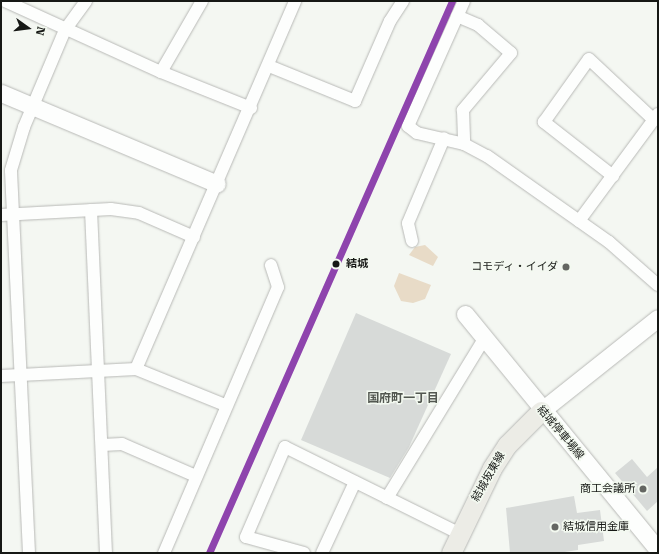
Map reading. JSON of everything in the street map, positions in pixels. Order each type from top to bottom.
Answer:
[{"type":"main road","name":"結城坂東線","points":[[451,553],[496,462],[541,411]]},
{"type":"street","points":[[4,1],[65,30],[161,72],[250,108]]},
{"type":"street","points":[[29,553],[22,375],[6,215],[11,170],[33,107],[65,30],[86,1]]},
{"type":"street","points":[[161,72],[202,1]]},
{"type":"street","points":[[136,369],[269,66],[295,1]]},
{"type":"street","points":[[269,66],[355,101],[390,21],[403,1]]},
{"type":"street","points":[[464,1],[408,126],[417,133],[444,138],[464,144],[487,156],[579,221],[658,284]]},
{"type":"street","points":[[457,16],[478,25],[511,53],[463,110],[464,144]]},
{"type":"street","points":[[579,221],[613,176],[656,117],[589,59],[544,122],[613,176]]},
{"type":"street","points":[[1,93],[217,184]]},
{"type":"street","points":[[412,241],[408,223],[444,138]]},
{"type":"street","points":[[6,215],[91,210],[139,213],[194,237]]},
{"type":"street","points":[[91,210],[100,371],[106,553]]},
{"type":"street","points":[[164,553],[225,405],[278,287],[271,265]]},
{"type":"street","name":"結城停車場線","points":[[465,314],[541,411],[658,550]]},
{"type":"street","points":[[541,411],[658,318]]},
{"type":"street","points":[[387,498],[484,339]]},
{"type":"street","points":[[1,376],[136,369],[225,405]]},
{"type":"street","points":[[102,445],[122,444],[196,476]]},
{"type":"street","points":[[304,553],[246,537],[285,448],[460,534]]},
{"type":"street","points":[[322,553],[355,482]]},
{"type":"shaded area","points":[[425,245],[438,257],[433,266],[409,255],[415,247]]},
{"type":"shaded area","points":[[399,273],[431,285],[425,299],[413,303],[401,301],[394,286]]},
{"type":"building","points":[[356,313],[451,354],[409,447],[390,478],[301,440]]},
{"type":"building","name":"商工会議所","points":[[632,459],[647,477],[658,467],[658,501],[647,511],[615,473]]},
{"type":"building","name":"結城信用金庫","points":[[574,496],[577,513],[600,510],[604,541],[578,545],[578,550],[558,553],[510,553],[506,508]]},
{"type":"transit line","points":[[209,553],[452,1]]},
{"type":"place","name":"結城","points":[[336,264]]},
{"type":"place","name":"コモディ・イイダ","points":[[566,267]]},
{"type":"place","name":"商工会議所","points":[[643,489]]},
{"type":"place","name":"結城信用金庫","points":[[555,527]]},
{"type":"district","name":"国府町一丁目","points":[[403,399]]}]
